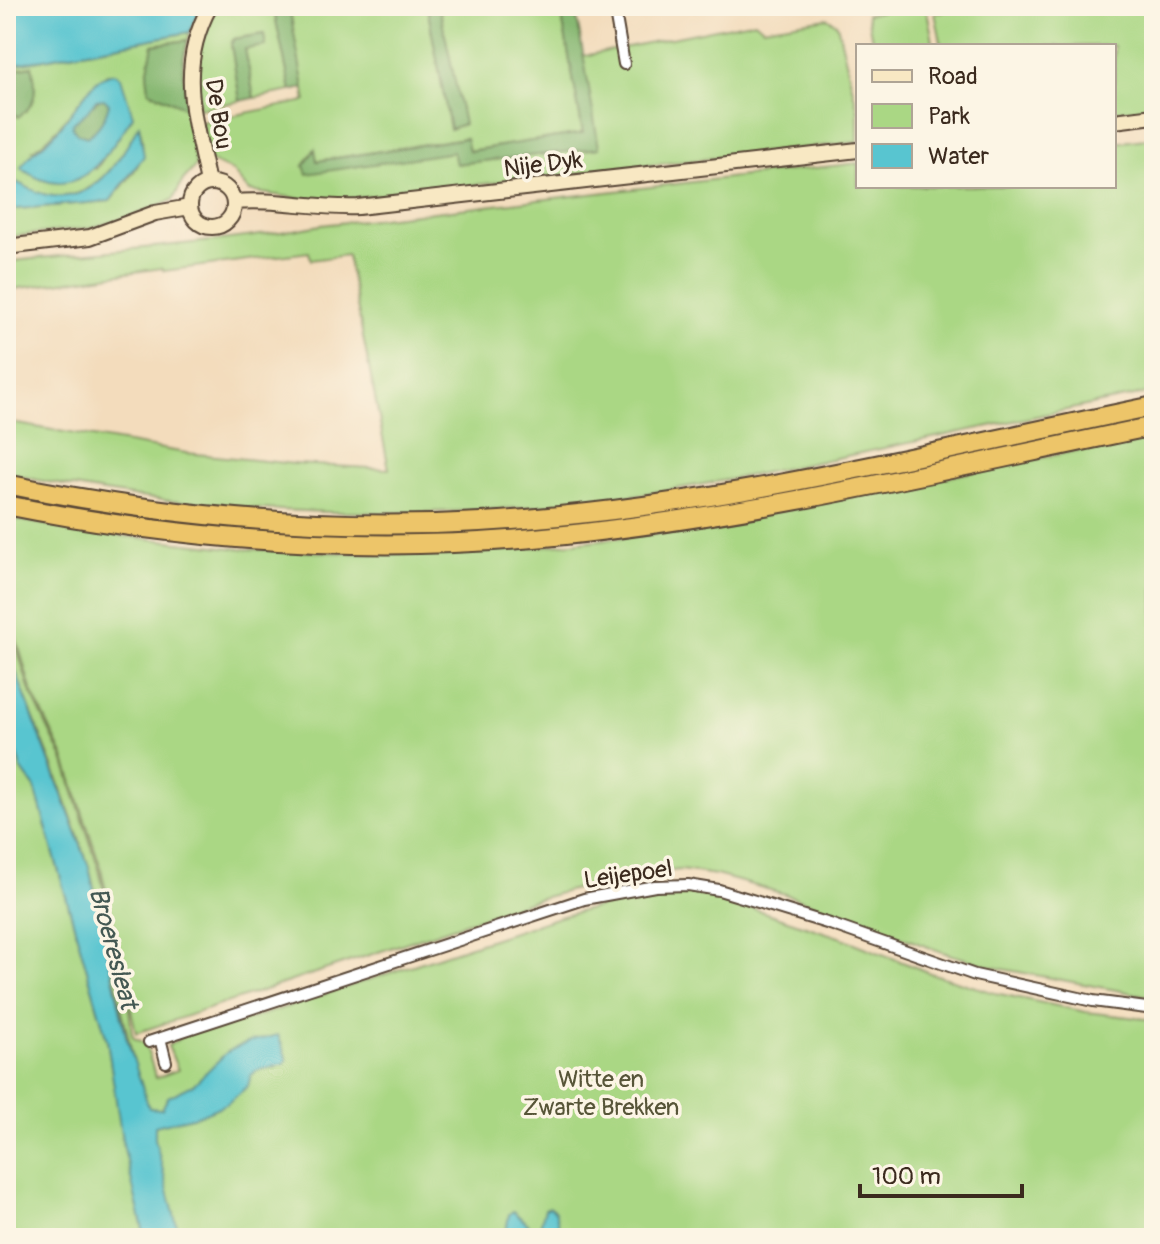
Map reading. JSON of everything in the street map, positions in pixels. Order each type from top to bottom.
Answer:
[{"type":"highway","points":[[6,484],[72,498],[223,517],[400,524],[482,522],[602,511],[709,495],[1154,406]]},
{"type":"highway","points":[[6,505],[179,534],[292,543],[429,544],[563,536],[665,523],[757,506],[1154,426]]},
{"type":"street","name":"De Bou","points":[[208,183],[189,81],[193,44],[210,6]]},
{"type":"street","points":[[614,6],[624,64]]},
{"type":"street","points":[[1116,121],[1154,116]]},
{"type":"street","name":"Nije Dyk","points":[[234,202],[358,207],[856,150]]},
{"type":"street","points":[[208,183],[224,186],[234,202],[230,217],[215,226],[198,221],[190,207],[195,191],[208,183]]},
{"type":"street","points":[[6,247],[90,237],[155,213],[190,207]]},
{"type":"street","name":"Leijepoel","points":[[166,1062],[155,1040],[584,899],[655,886],[688,885],[719,890],[830,924],[975,975],[1093,1001],[1154,1009]]},
{"type":"green space","points":[[217,6],[273,6],[291,91],[254,98],[245,49],[264,34],[234,39],[231,44],[240,101],[199,109],[197,68],[200,43]]},
{"type":"green space","points":[[273,6],[289,6],[304,88],[291,91]]},
{"type":"green space","points":[[289,6],[427,6],[450,128],[463,124],[439,6],[560,6],[583,133],[468,151],[465,138],[317,161],[314,150],[304,166],[454,152],[456,164],[598,148],[583,56],[755,21],[763,28],[827,18],[837,24],[856,103],[856,142],[321,202],[249,191],[232,171],[209,161],[201,122],[306,101]]},
{"type":"green space","points":[[427,6],[439,6],[464,124],[450,129]]},
{"type":"green space","points":[[560,6],[575,6],[599,148],[456,164],[453,152],[307,174],[304,166],[315,149],[317,161],[466,138],[469,151],[583,133]]},
{"type":"green space","points":[[926,6],[934,44],[873,44],[867,14]]},
{"type":"green space","points":[[972,6],[1154,6],[1154,107],[1116,111],[1116,44],[942,44],[935,13]]},
{"type":"green space","points":[[190,32],[188,40],[153,45],[149,91],[186,108],[196,166],[183,180],[173,200],[130,217],[90,228],[6,237],[6,210],[110,201],[137,167],[141,159],[142,139],[139,126],[123,153],[103,177],[78,193],[46,195],[6,178],[6,106],[8,110],[32,66],[6,71],[6,66]],"holes":[[[107,74],[133,116],[96,169],[33,150],[54,133]]]},
{"type":"green space","points":[[264,34],[266,46],[245,49],[254,98],[240,101],[231,44],[234,39]]},
{"type":"green space","points":[[188,40],[183,62],[186,108],[149,91],[147,74],[153,45]]},
{"type":"green space","points":[[32,66],[35,81],[33,101],[18,117],[6,106],[6,71]]},
{"type":"green space","points":[[104,98],[109,104],[99,127],[87,137],[77,134],[72,123]]},
{"type":"green space","points":[[1154,138],[1154,392],[712,482],[594,501],[487,510],[348,512],[209,505],[72,487],[6,473],[6,422],[186,453],[295,464],[389,469],[347,255],[311,260],[309,252],[164,271],[162,268],[6,290],[6,262],[203,242],[321,225],[856,163],[856,188],[1116,188],[1116,143]]},
{"type":"green space","points":[[1154,435],[1154,997],[997,968],[942,952],[785,894],[716,875],[681,870],[627,875],[534,900],[136,1033],[101,868],[65,759],[31,689],[6,602],[6,518],[96,533],[241,549],[380,554],[536,547],[660,533],[735,520]]},
{"type":"green space","name":"Witte en Zwarte Brekken","points":[[6,609],[29,689],[63,759],[99,869],[128,1001],[132,1034],[145,1043],[156,1078],[178,1070],[168,1046],[191,1031],[216,1030],[559,917],[622,901],[683,893],[704,895],[842,938],[930,973],[995,993],[1086,1012],[1154,1020],[1154,1238],[6,1238],[6,719],[21,768],[35,788],[107,1040],[112,1072],[136,1071],[89,867],[54,768],[9,657]]},
{"type":"water","points":[[6,6],[201,6],[190,32],[6,66]]},
{"type":"water","points":[[115,73],[121,78],[133,116],[100,162],[73,181],[58,183],[40,179],[21,168],[31,154],[58,130],[95,83]],"holes":[[[104,99],[109,104],[104,119],[95,130],[87,137],[77,134],[73,123],[96,100]]]},
{"type":"water","points":[[139,125],[144,156],[110,201],[6,210],[6,178],[47,195],[79,193],[92,187],[114,166]]},
{"type":"water","points":[[6,645],[89,867],[126,1036],[149,1108],[162,1109],[168,1097],[193,1085],[227,1052],[246,1043],[278,1035],[287,1059],[284,1064],[258,1070],[251,1075],[248,1086],[228,1103],[200,1115],[155,1126],[155,1139],[180,1238],[145,1238],[122,1140],[107,1040],[35,788],[21,768],[6,719]]},
{"type":"water","points":[[550,1207],[555,1211],[562,1238],[505,1238],[509,1214],[513,1211],[534,1230],[540,1226],[545,1209]]},
{"type":"water label","name":"Broeresleat","points":[[114,948]]}]
